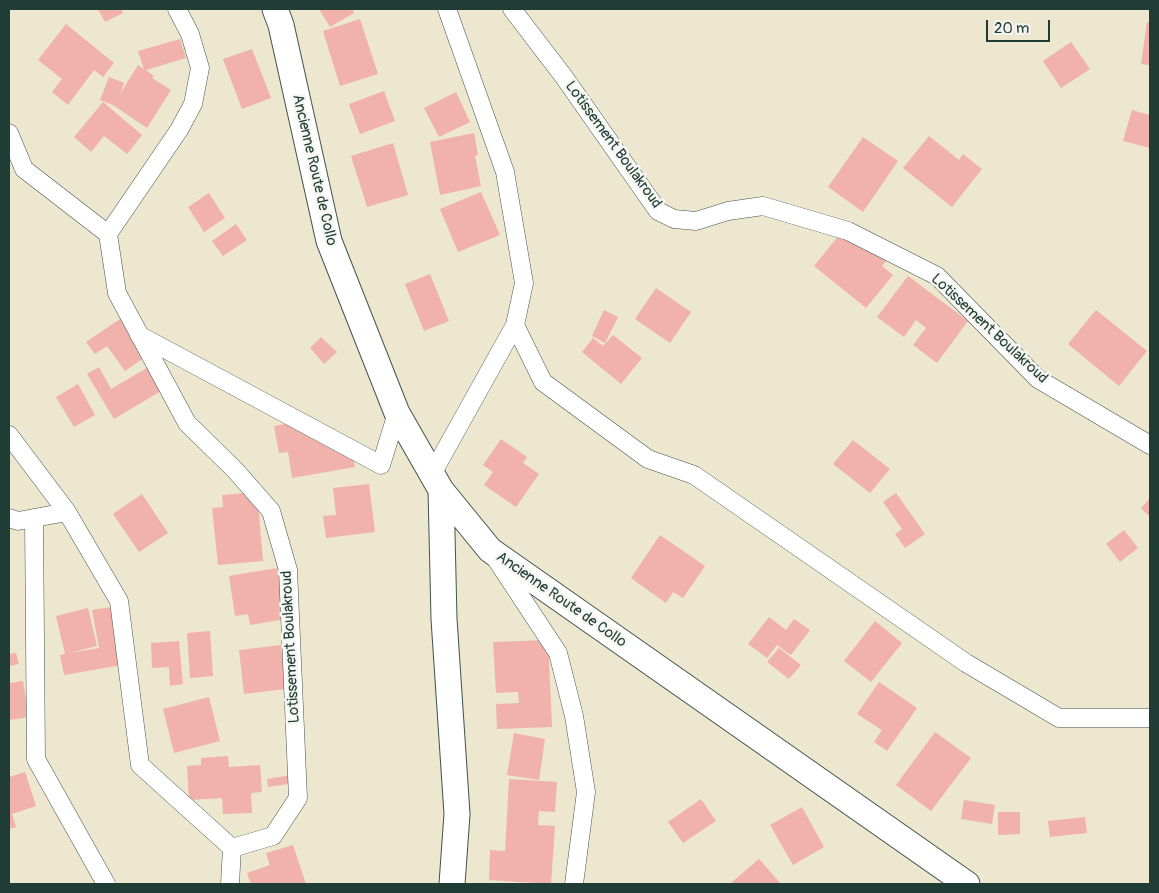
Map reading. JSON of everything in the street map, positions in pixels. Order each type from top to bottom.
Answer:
[{"type":"main road","name":"Ancienne Route de Collo","points":[[275,9],[281,25],[329,241],[397,413],[437,482],[490,550],[967,884]]},
{"type":"main road","points":[[437,482],[457,814],[452,884]]},
{"type":"street","points":[[9,135],[24,169],[108,234],[179,130],[193,104],[200,68],[190,34],[177,9]]},
{"type":"street","points":[[437,482],[515,325],[524,283],[504,172],[447,9]]},
{"type":"street","name":"Lotissement Boulakroud","points":[[512,9],[564,77],[658,211],[674,219],[696,221],[728,211],[763,206],[848,231],[937,276],[1038,379],[1150,445]]},
{"type":"street","name":"Lotissement Boulakroud","points":[[108,234],[117,293],[187,422],[235,470],[271,511],[288,570],[298,798],[273,836],[232,848]]},
{"type":"street","points":[[515,325],[543,382],[648,459],[694,475],[966,663],[1059,718],[1150,718]]},
{"type":"street","points":[[139,334],[381,465],[397,413]]},
{"type":"street","points":[[9,435],[67,512],[119,601],[140,764],[232,848],[230,884]]},
{"type":"street","points":[[9,518],[18,521],[67,512]]},
{"type":"street","points":[[34,518],[36,759],[106,884]]},
{"type":"street","points":[[490,550],[558,653],[574,716],[586,792],[574,884]]},
{"type":"building","points":[[98,9],[121,9],[123,13],[105,22]]},
{"type":"building","points":[[319,9],[352,9],[354,13],[330,27]]},
{"type":"building","points":[[360,19],[378,74],[340,86],[323,31]]},
{"type":"building","points":[[1147,22],[1150,23],[1150,65],[1141,64]]},
{"type":"building","points":[[66,24],[114,63],[103,77],[94,70],[68,105],[52,92],[62,79],[38,60]]},
{"type":"building","points":[[180,39],[186,58],[146,70],[154,76],[152,78],[171,90],[147,128],[113,105],[100,100],[109,77],[124,83],[120,94],[138,65],[144,69],[138,51]]},
{"type":"building","points":[[1071,42],[1090,69],[1061,88],[1043,61]]},
{"type":"building","points":[[252,49],[271,98],[242,109],[223,59]]},
{"type":"building","points":[[384,91],[395,121],[360,134],[349,104]]},
{"type":"building","points":[[456,92],[470,122],[439,137],[424,108]]},
{"type":"building","points":[[103,102],[142,135],[127,154],[104,136],[91,152],[74,137]]},
{"type":"building","points":[[1132,110],[1150,115],[1150,148],[1123,141]]},
{"type":"building","points":[[474,133],[478,155],[475,156],[481,186],[440,195],[430,142]]},
{"type":"building","points":[[929,136],[959,160],[963,154],[982,169],[952,207],[903,168]]},
{"type":"building","points":[[863,137],[898,161],[863,212],[828,187]]},
{"type":"building","points":[[393,143],[408,195],[367,207],[351,156]]},
{"type":"building","points":[[481,192],[500,235],[458,252],[440,209]]},
{"type":"building","points":[[209,193],[225,218],[204,232],[188,207]]},
{"type":"building","points":[[236,224],[247,240],[223,256],[212,241]]},
{"type":"building","points":[[845,228],[891,255],[882,266],[893,275],[866,308],[814,266]]},
{"type":"building","points":[[430,274],[449,321],[424,331],[405,284]]},
{"type":"building","points":[[908,276],[968,321],[937,363],[913,345],[926,328],[916,320],[904,337],[877,317]]},
{"type":"building","points":[[656,288],[691,312],[670,343],[635,319]]},
{"type":"building","points":[[604,310],[618,317],[605,343],[592,336]]},
{"type":"building","points":[[1096,310],[1147,351],[1119,386],[1068,344]]},
{"type":"building","points":[[123,317],[148,355],[125,371],[107,346],[95,354],[86,342]]},
{"type":"building","points":[[613,335],[642,358],[621,384],[582,352],[593,338],[603,346]]},
{"type":"building","points":[[321,337],[337,352],[324,364],[310,348]]},
{"type":"building","points":[[157,362],[171,385],[114,419],[87,374],[99,367],[111,389]]},
{"type":"building","points":[[78,384],[95,415],[74,427],[56,397]]},
{"type":"building","points":[[302,421],[304,433],[334,428],[337,447],[351,445],[355,467],[292,478],[288,452],[279,453],[274,426]]},
{"type":"building","points":[[501,439],[527,457],[523,463],[539,474],[516,507],[484,485],[493,472],[483,465]]},
{"type":"building","points":[[853,440],[890,469],[870,493],[833,464]]},
{"type":"building","points":[[369,484],[375,532],[326,538],[323,516],[336,515],[333,488]]},
{"type":"building","points":[[257,492],[263,561],[218,565],[212,508],[223,507],[222,495]]},
{"type":"building","points":[[896,493],[925,534],[905,548],[895,534],[902,529],[883,502]]},
{"type":"building","points":[[142,494],[168,533],[139,552],[113,514]]},
{"type":"building","points":[[1150,498],[1150,517],[1141,508]]},
{"type":"building","points":[[1124,530],[1138,548],[1120,562],[1106,544]]},
{"type":"building","points":[[660,535],[705,566],[683,598],[673,592],[666,603],[631,578]]},
{"type":"building","points":[[277,568],[286,619],[250,625],[248,614],[235,616],[229,576]]},
{"type":"building","points":[[111,607],[122,665],[64,675],[60,655],[65,654],[56,616],[88,608],[97,646],[70,653],[99,648],[92,610]]},
{"type":"building","points":[[769,617],[786,630],[794,619],[810,630],[791,655],[777,645],[767,658],[748,644]]},
{"type":"building","points":[[875,621],[902,643],[871,682],[844,661]]},
{"type":"building","points":[[210,631],[213,676],[190,678],[187,633]]},
{"type":"building","points":[[548,640],[552,727],[497,729],[496,704],[519,703],[518,692],[496,693],[493,642]]},
{"type":"building","points":[[179,641],[183,684],[170,686],[169,667],[152,668],[151,643]]},
{"type":"building","points":[[281,645],[286,689],[244,694],[239,650]]},
{"type":"building","points":[[779,648],[801,665],[789,679],[767,662]]},
{"type":"building","points":[[16,653],[19,664],[9,666],[9,654]]},
{"type":"building","points":[[23,681],[29,717],[9,720],[9,683]]},
{"type":"building","points":[[879,682],[917,708],[887,751],[874,742],[882,730],[857,714]]},
{"type":"building","points":[[209,697],[220,741],[174,753],[163,709]]},
{"type":"building","points":[[935,732],[971,758],[931,811],[896,785]]},
{"type":"building","points":[[514,733],[545,739],[539,780],[507,775]]},
{"type":"building","points":[[228,756],[229,767],[260,765],[262,792],[251,793],[252,813],[223,814],[222,798],[189,800],[187,766],[201,765],[201,758]]},
{"type":"building","points":[[25,772],[36,806],[12,814],[16,827],[9,829],[9,777]]},
{"type":"building","points":[[292,775],[294,783],[268,787],[267,779]]},
{"type":"building","points":[[509,779],[557,782],[555,812],[539,811],[538,825],[555,826],[551,884],[489,880],[490,850],[505,851]]},
{"type":"building","points":[[701,799],[716,821],[683,843],[668,822]]},
{"type":"building","points":[[964,800],[995,805],[992,824],[961,819]]},
{"type":"building","points":[[802,807],[824,847],[793,865],[770,825]]},
{"type":"building","points":[[998,812],[1020,812],[1020,834],[998,835]]},
{"type":"building","points":[[1085,817],[1087,833],[1050,837],[1048,821]]},
{"type":"building","points":[[293,845],[306,884],[251,884],[247,873],[270,865],[266,853]]},
{"type":"building","points":[[759,859],[781,884],[734,884],[732,882]]}]
